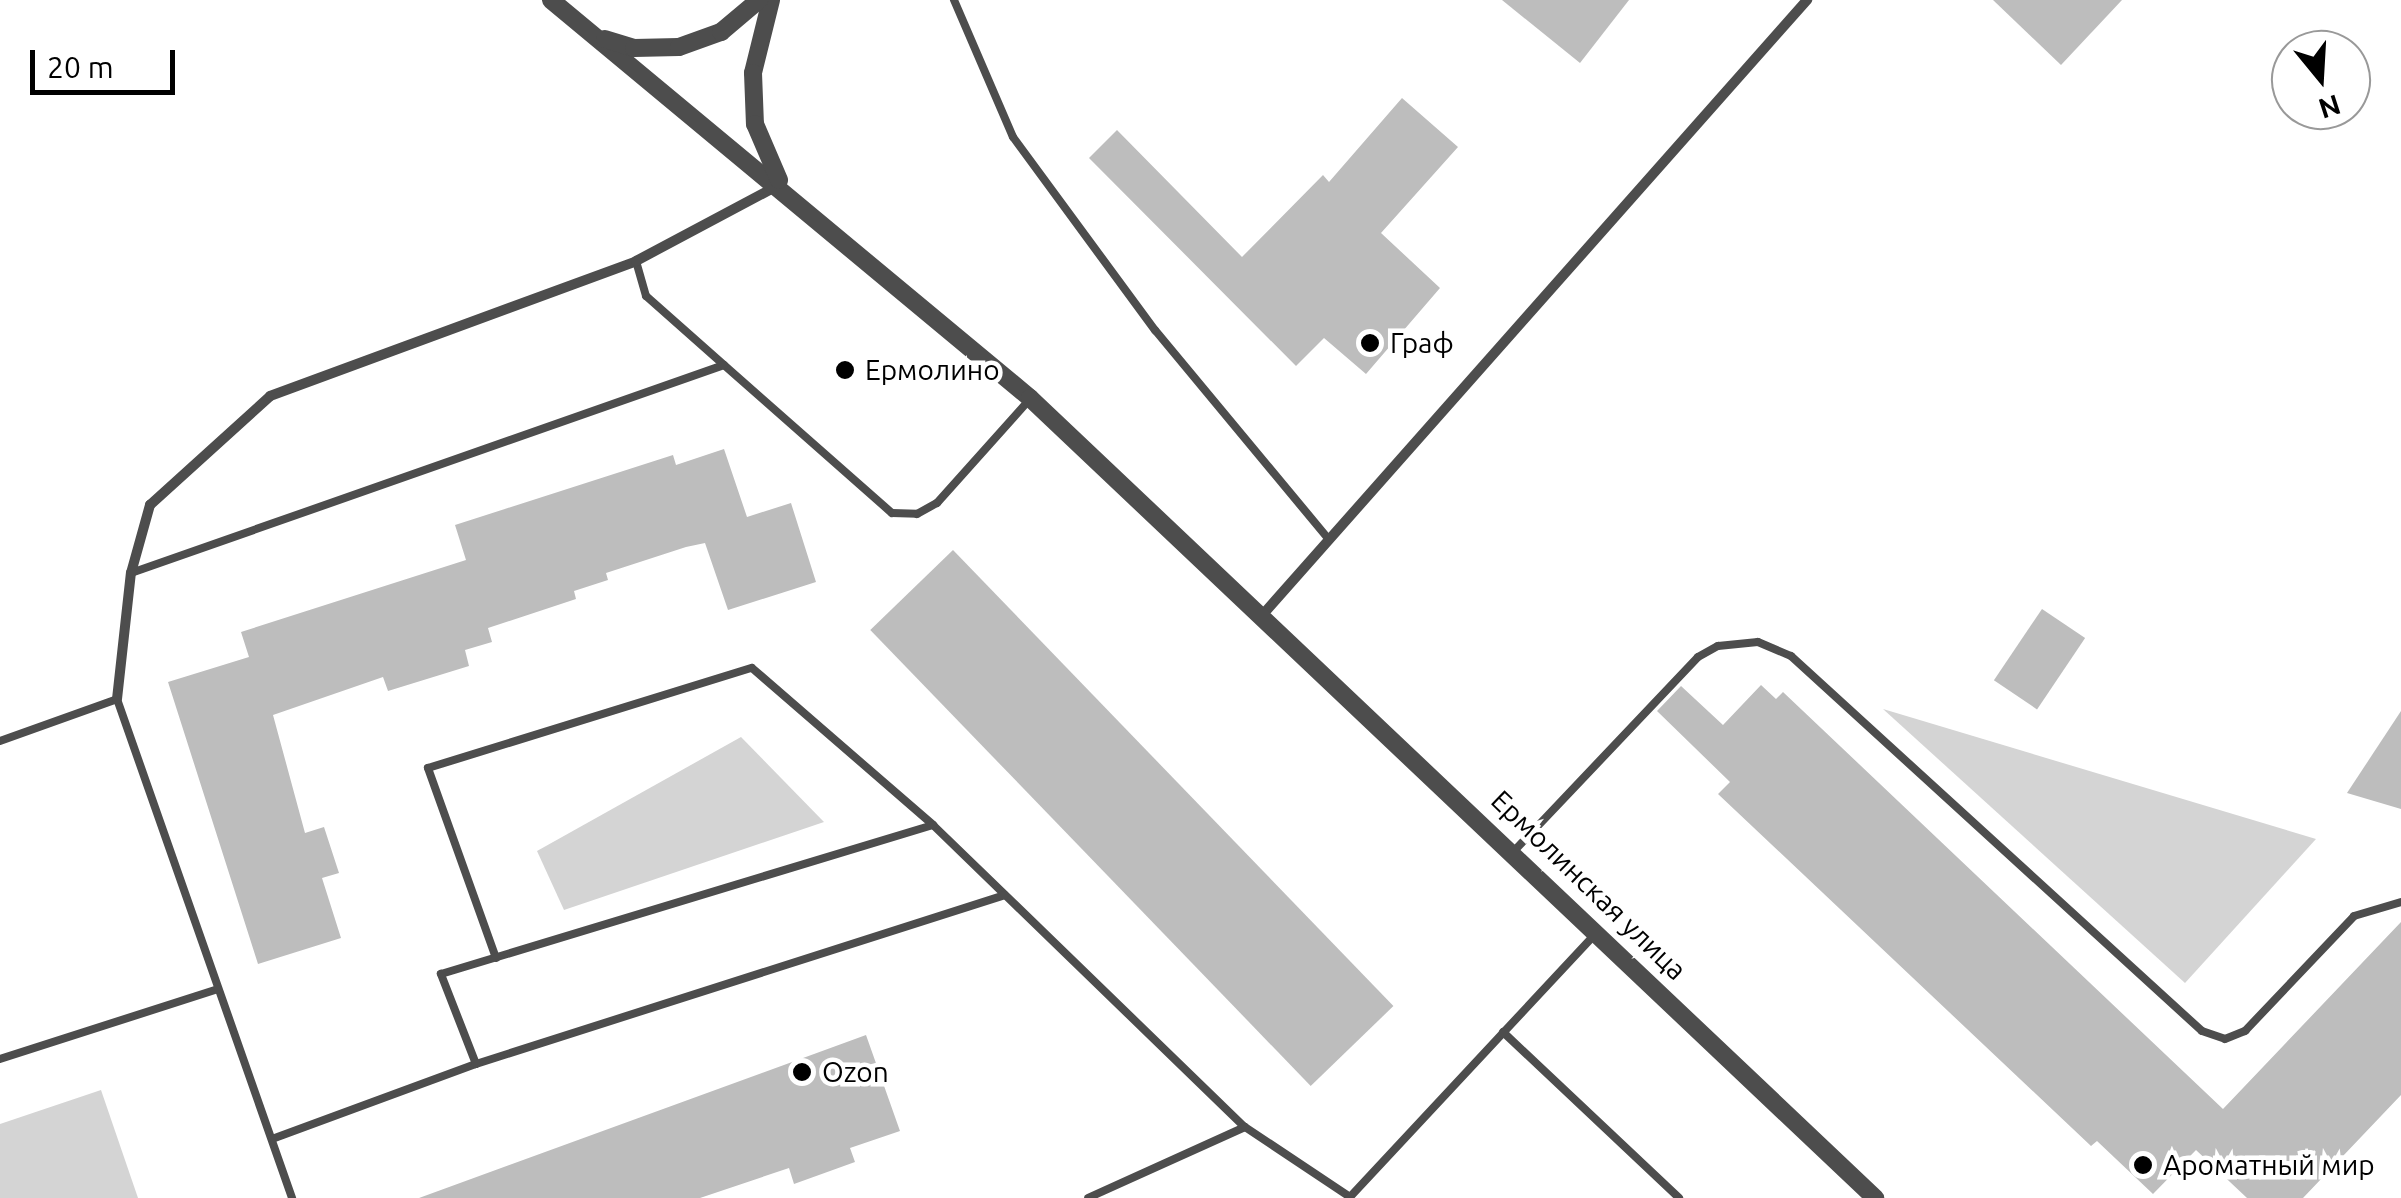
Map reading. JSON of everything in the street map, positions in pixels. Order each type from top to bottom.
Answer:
[{"type":"street","name":"Ермолинская улица","points":[[551,0],[781,185],[1030,398],[1265,612],[1875,1198]]},
{"type":"street","points":[[595,36],[634,48],[678,47],[721,32],[759,0]]},
{"type":"street","points":[[117,699],[131,573],[150,505],[270,396],[636,261],[781,185],[755,124],[753,73],[772,0]]},
{"type":"street","points":[[1265,612],[1327,537],[1807,0]]},
{"type":"lane","points":[[954,0],[1013,137],[1155,330],[1327,537]]},
{"type":"lane","points":[[636,261],[646,296],[892,513],[917,514],[937,504],[1030,398]]},
{"type":"lane","points":[[131,573],[724,365]]},
{"type":"lane","points":[[1514,850],[1698,658],[1718,646],[1758,642],[1791,656],[2202,1030],[2225,1038],[2245,1031],[2354,916],[2401,902]]},
{"type":"lane","points":[[496,958],[428,768],[752,668],[934,825],[1245,1127],[1351,1198],[1598,931]]},
{"type":"lane","points":[[0,741],[117,699],[292,1198]]},
{"type":"lane","points":[[476,1064],[441,974],[934,825]]},
{"type":"lane","points":[[272,1140],[476,1064],[1005,894]]},
{"type":"lane","points":[[0,1060],[218,989]]},
{"type":"lane","points":[[1503,1032],[1679,1198]]},
{"type":"lane","points":[[1088,1198],[1245,1127]]},
{"type":"shaded area","points":[[1883,709],[2316,839],[2185,983]]},
{"type":"shaded area","points":[[741,737],[824,822],[564,910],[537,851]]},
{"type":"shaded area","points":[[101,1090],[138,1198],[0,1198],[0,1124]]},
{"type":"building","points":[[1502,0],[1629,0],[1580,63]]},
{"type":"building","points":[[1993,0],[2122,0],[2061,65]]},
{"type":"building","points":[[1402,98],[1458,147],[1381,233],[1440,288],[1366,374],[1324,338],[1296,366],[1089,158],[1117,130],[1242,257],[1323,175],[1329,182]]},
{"type":"building","points":[[724,449],[747,517],[791,503],[816,582],[728,610],[705,543],[686,547],[606,573],[608,580],[574,591],[576,599],[488,628],[492,642],[465,650],[469,666],[388,691],[383,677],[273,715],[305,833],[324,827],[339,873],[322,878],[341,938],[258,964],[168,682],[249,657],[241,632],[466,560],[455,525],[673,455],[676,465]]},
{"type":"building","points":[[953,550],[1393,1006],[1311,1086],[870,630]]},
{"type":"building","points":[[2042,609],[2085,638],[2037,709],[1994,680]]},
{"type":"building","points":[[1761,685],[1776,699],[1783,692],[2223,1109],[2401,922],[2401,1095],[2303,1198],[2247,1198],[2196,1150],[2153,1194],[2097,1141],[2091,1146],[1718,794],[1730,782],[1657,711],[1681,686],[1723,725]]},
{"type":"building","points":[[2401,711],[2401,809],[2347,793]]},
{"type":"building","points":[[866,1035],[900,1131],[850,1148],[855,1162],[794,1184],[789,1168],[700,1198],[419,1198]]},
{"type":"place","name":"Граф","points":[[1370,343]]},
{"type":"place","name":"Ермолино","points":[[845,370]]},
{"type":"place","name":"Ozon","points":[[802,1072]]},
{"type":"place","name":"Ароматный мир","points":[[2143,1165]]}]
